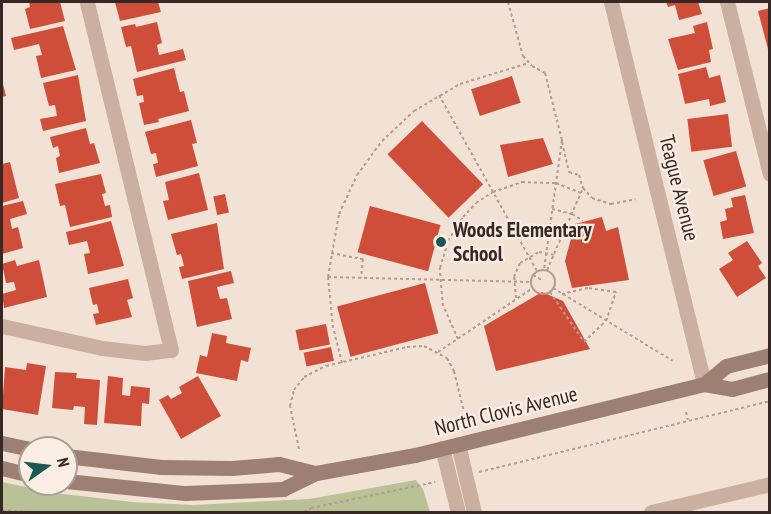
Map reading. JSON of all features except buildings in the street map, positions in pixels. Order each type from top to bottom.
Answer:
[{"type":"main road","name":"North Clovis Avenue","points":[[704,384],[726,366],[770,355]]},
{"type":"main road","name":"North Clovis Avenue","points":[[78,483],[140,491],[232,492],[283,489],[316,473],[379,463],[704,384],[732,389],[770,380]]},
{"type":"main road","points":[[2,442],[18,446]]},
{"type":"main road","name":"North Clovis Avenue","points":[[78,457],[161,466],[232,468],[279,464],[316,473]]},
{"type":"main road","points":[[2,468],[18,471]]},
{"type":"street","points":[[2,326],[102,348],[146,354],[171,350],[87,2]]},
{"type":"street","name":"Teague Avenue","points":[[611,2],[704,384]]},
{"type":"street","points":[[727,2],[770,174]]},
{"type":"street","points":[[458,444],[474,513]]},
{"type":"street","points":[[441,448],[458,513]]},
{"type":"street","points":[[651,513],[770,484]]},
{"type":"path","points":[[508,2],[520,50],[529,63],[545,73],[568,172],[579,175],[584,188],[592,198],[610,204],[636,199]]},
{"type":"path","points":[[342,363],[330,308],[328,277],[331,253],[346,196],[370,156],[396,125],[439,94],[482,76],[529,63]]},
{"type":"path","points":[[439,94],[537,271]]},
{"type":"path","points":[[546,270],[537,271],[533,275],[531,282],[533,288],[539,293],[550,292],[555,279],[546,270],[546,252],[562,140]]},
{"type":"path","points":[[458,339],[447,318],[440,279],[442,260],[454,232],[469,210],[493,192],[522,182],[556,183],[581,193]]},
{"type":"path","points":[[546,270],[584,188]]},
{"type":"path","points":[[552,209],[572,214],[583,221]]},
{"type":"path","points":[[550,229],[564,232]]},
{"type":"path","points":[[517,299],[513,281],[517,267],[528,256],[546,252],[554,255]]},
{"type":"path","points":[[331,253],[363,259],[361,278]]},
{"type":"path","points":[[533,275],[543,281]]},
{"type":"path","points":[[328,277],[531,282]]},
{"type":"path","points":[[438,352],[533,288]]},
{"type":"path","points":[[553,288],[673,362]]},
{"type":"path","points":[[550,292],[584,342],[606,321],[616,292],[588,288],[562,294]]},
{"type":"path","points":[[299,449],[290,415],[294,390],[310,372],[416,345],[438,352],[451,364],[465,416]]},
{"type":"path","points":[[735,401],[736,409]]},
{"type":"path","points":[[466,475],[770,401]]},
{"type":"path","points":[[686,412],[688,420]]},
{"type":"path","points":[[304,513],[311,508],[449,479]]},
{"type":"path","points":[[2,510],[30,513]]},
{"type":"green space","points":[[416,480],[423,489],[430,512],[2,512],[2,482],[18,485],[18,496],[78,496],[132,502],[194,505],[309,499]]},
{"type":"place","name":"Woods Elementary School","points":[[441,242]]}]
